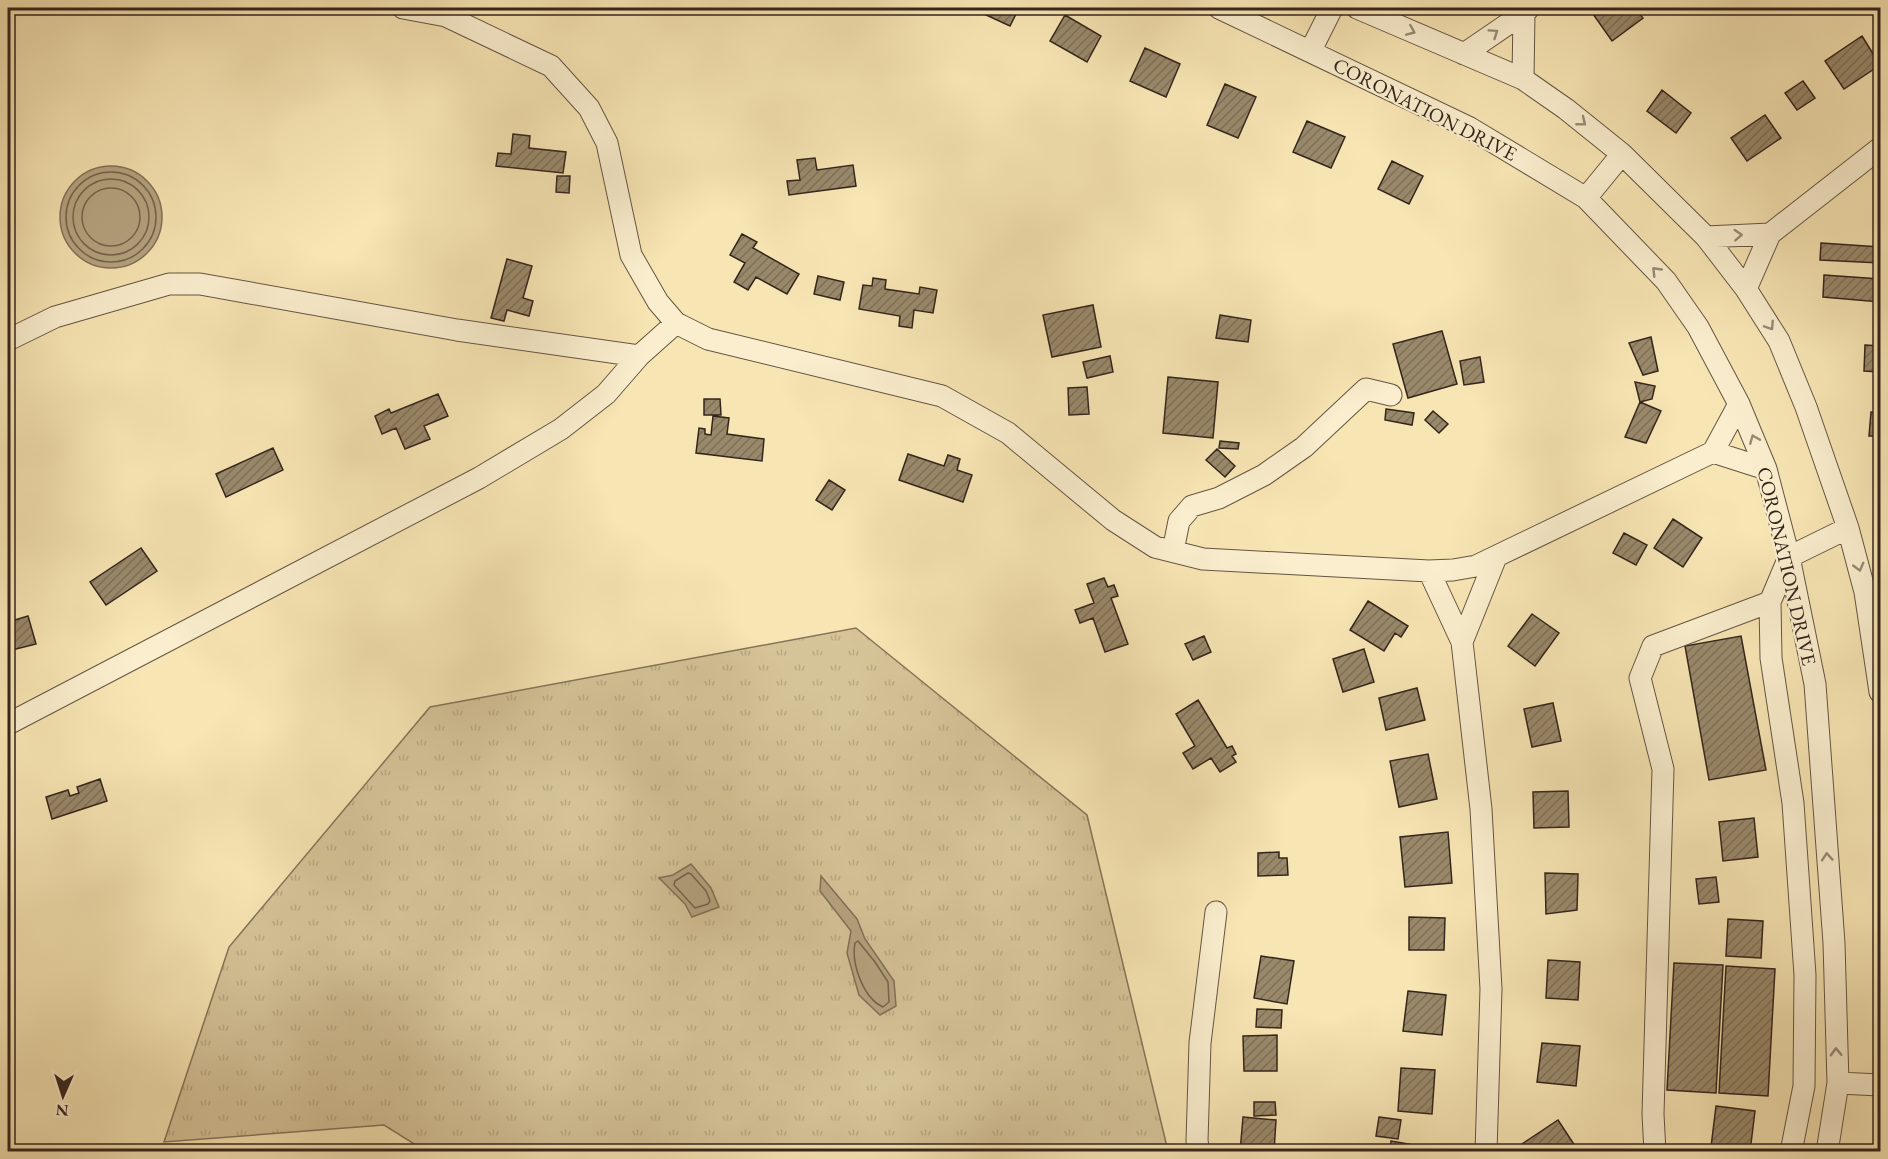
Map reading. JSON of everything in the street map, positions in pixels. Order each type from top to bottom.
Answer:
[{"type":"street","points":[[403,8],[447,16],[551,66],[589,108],[607,143],[631,255],[658,302],[676,323],[708,339],[942,396],[1008,433],[1113,520],[1155,547],[1203,559],[1429,571],[1476,566],[1713,452],[1739,404]]},
{"type":"street","name":"CORONATION DRIVE","points":[[1219,8],[1470,128],[1586,198],[1665,281],[1698,327],[1739,404],[1766,469],[1789,557],[1815,684],[1833,943],[1838,1083],[1827,1152]]},
{"type":"street","points":[[1311,50],[1332,8]]},
{"type":"street","points":[[1357,8],[1523,79],[1566,109],[1622,154],[1706,237],[1746,289],[1779,341],[1806,407],[1873,595],[1881,692]]},
{"type":"street","points":[[1464,54],[1526,10]]},
{"type":"street","points":[[1523,79],[1526,10]]},
{"type":"street","points":[[1746,289],[1770,234],[1881,148]]},
{"type":"street","points":[[1586,198],[1622,154]]},
{"type":"street","points":[[1706,237],[1770,234]]},
{"type":"street","points":[[8,340],[55,316],[169,284],[200,284],[458,330],[639,356]]},
{"type":"street","points":[[8,724],[479,478],[561,429],[606,394],[639,356],[676,323]]},
{"type":"street","points":[[1173,552],[1179,521],[1192,506],[1219,498],[1264,475],[1304,447],[1366,389],[1391,395]]},
{"type":"street","points":[[1713,452],[1766,469]]},
{"type":"street","points":[[1791,1152],[1804,1086],[1805,975],[1794,803],[1771,658],[1770,602],[1789,557],[1848,528]]},
{"type":"street","points":[[1462,642],[1496,556]]},
{"type":"street","points":[[1429,571],[1462,642],[1481,809],[1491,989],[1486,1152]]},
{"type":"street","points":[[1655,1152],[1653,1114],[1663,769],[1640,678],[1653,646],[1770,602]]},
{"type":"street","points":[[1199,1152],[1197,1141],[1200,1043],[1216,912]]},
{"type":"street","points":[[1838,1083],[1881,1085]]},
{"type":"green space","points":[[856,628],[1087,815],[1168,1151],[427,1152],[384,1125],[164,1142],[229,947],[430,707]]},
{"type":"water","points":[[111,166],[131,170],[147,181],[158,197],[162,217],[158,237],[147,253],[131,264],[111,268],[91,264],[75,253],[64,237],[60,217],[64,197],[75,181],[91,170]]},
{"type":"water","points":[[691,864],[711,888],[719,907],[692,917],[685,904],[659,878],[673,875]]},
{"type":"water","points":[[821,876],[857,919],[865,939],[894,981],[896,1006],[880,1015],[859,995],[847,953],[851,931],[820,891]]},
{"type":"building","points":[[971,8],[1019,8],[1010,26]]},
{"type":"building","points":[[1602,8],[1635,8],[1643,18],[1612,41],[1593,14]]},
{"type":"building","points":[[1065,15],[1101,36],[1087,62],[1050,41]]},
{"type":"building","points":[[1862,36],[1880,65],[1844,89],[1825,61]]},
{"type":"building","points":[[1145,48],[1180,64],[1166,97],[1130,81]]},
{"type":"building","points":[[1803,81],[1815,98],[1797,110],[1785,93]]},
{"type":"building","points":[[1225,84],[1256,97],[1238,138],[1207,125]]},
{"type":"building","points":[[1662,90],[1691,113],[1676,133],[1647,111]]},
{"type":"building","points":[[1765,115],[1781,138],[1747,161],[1731,138]]},
{"type":"building","points":[[1307,121],[1345,137],[1331,168],[1293,152]]},
{"type":"building","points":[[513,134],[530,136],[529,148],[566,152],[563,173],[496,166],[498,153],[511,154]]},
{"type":"building","points":[[815,158],[817,170],[853,165],[856,186],[789,195],[787,181],[800,180],[797,160]]},
{"type":"building","points":[[1392,161],[1423,176],[1409,204],[1378,189]]},
{"type":"building","points":[[557,176],[570,176],[569,193],[556,192]]},
{"type":"building","points":[[742,234],[757,242],[753,248],[799,274],[787,294],[756,277],[748,290],[734,282],[745,263],[730,255]]},
{"type":"building","points":[[1821,243],[1880,247],[1880,263],[1820,260]]},
{"type":"building","points":[[507,259],[532,266],[523,298],[533,301],[529,316],[507,310],[504,321],[491,318]]},
{"type":"building","points":[[1824,275],[1880,279],[1880,302],[1823,297]]},
{"type":"building","points":[[818,276],[844,282],[840,300],[814,294]]},
{"type":"building","points":[[873,278],[886,280],[885,289],[919,294],[920,287],[937,290],[933,313],[914,310],[912,328],[899,326],[900,316],[859,309],[863,285],[872,286]]},
{"type":"building","points":[[1093,305],[1101,347],[1052,357],[1043,315]]},
{"type":"building","points":[[1220,315],[1251,320],[1248,342],[1216,338]]},
{"type":"building","points":[[1442,331],[1457,384],[1408,398],[1393,344]]},
{"type":"building","points":[[1651,337],[1658,371],[1643,375],[1629,343]]},
{"type":"building","points":[[1865,345],[1880,346],[1880,372],[1864,371]]},
{"type":"building","points":[[1110,356],[1113,372],[1087,378],[1083,362]]},
{"type":"building","points":[[1480,357],[1484,382],[1464,385],[1460,361]]},
{"type":"building","points":[[1168,377],[1218,382],[1213,438],[1163,433]]},
{"type":"building","points":[[1635,382],[1655,386],[1652,399],[1640,402]]},
{"type":"building","points":[[1087,387],[1089,414],[1069,415],[1068,388]]},
{"type":"building","points":[[438,394],[448,416],[424,426],[430,439],[405,449],[396,428],[382,434],[375,416],[389,409],[391,413]]},
{"type":"building","points":[[704,399],[720,399],[721,415],[704,415]]},
{"type":"building","points":[[1640,402],[1661,411],[1646,443],[1625,437]]},
{"type":"building","points":[[1386,409],[1414,413],[1412,425],[1385,420]]},
{"type":"building","points":[[1433,411],[1448,424],[1439,433],[1425,420]]},
{"type":"building","points":[[1871,412],[1880,413],[1880,436],[1869,436]]},
{"type":"building","points":[[713,416],[729,418],[727,434],[764,439],[762,461],[696,453],[699,428],[705,429],[705,434],[711,435]]},
{"type":"building","points":[[1220,441],[1239,443],[1238,449],[1219,448]]},
{"type":"building","points":[[273,448],[283,470],[226,497],[216,474]]},
{"type":"building","points":[[1217,449],[1235,466],[1225,477],[1206,460]]},
{"type":"building","points":[[908,454],[944,466],[948,455],[960,459],[957,470],[972,475],[963,502],[899,480]]},
{"type":"building","points":[[829,480],[845,490],[832,510],[816,500]]},
{"type":"building","points":[[1673,519],[1702,538],[1683,567],[1654,548]]},
{"type":"building","points":[[1624,533],[1647,545],[1636,565],[1613,553]]},
{"type":"building","points":[[141,548],[157,571],[106,605],[90,582]]},
{"type":"building","points":[[1104,578],[1108,587],[1114,585],[1118,596],[1111,598],[1128,644],[1105,652],[1093,618],[1080,623],[1075,610],[1094,603],[1087,584]]},
{"type":"building","points":[[1368,601],[1408,626],[1401,637],[1395,633],[1384,651],[1350,630]]},
{"type":"building","points":[[1532,614],[1559,633],[1535,666],[1508,646]]},
{"type":"building","points":[[28,616],[36,644],[8,651],[8,622]]},
{"type":"building","points":[[1204,636],[1211,652],[1193,660],[1185,644]]},
{"type":"building","points":[[1741,636],[1766,770],[1709,780],[1685,646]]},
{"type":"building","points":[[1364,649],[1374,682],[1343,692],[1333,659]]},
{"type":"building","points":[[1417,688],[1425,720],[1386,730],[1379,698]]},
{"type":"building","points":[[1198,700],[1227,748],[1232,746],[1236,754],[1232,756],[1236,762],[1220,772],[1211,758],[1193,769],[1183,753],[1195,746],[1176,714]]},
{"type":"building","points":[[1553,703],[1561,741],[1532,747],[1524,709]]},
{"type":"building","points":[[1428,754],[1437,799],[1399,807],[1390,761]]},
{"type":"building","points":[[100,779],[107,801],[52,819],[46,797],[68,790],[70,796],[79,793],[77,787]]},
{"type":"building","points":[[1568,791],[1569,827],[1534,828],[1533,792]]},
{"type":"building","points":[[1754,818],[1758,857],[1723,861],[1719,822]]},
{"type":"building","points":[[1448,832],[1452,883],[1405,887],[1400,837]]},
{"type":"building","points":[[1279,852],[1279,858],[1287,858],[1288,875],[1258,876],[1258,853]]},
{"type":"building","points":[[1545,873],[1578,874],[1577,910],[1546,914]]},
{"type":"building","points":[[1716,877],[1719,902],[1699,904],[1696,879]]},
{"type":"building","points":[[1409,917],[1445,918],[1444,950],[1409,950]]},
{"type":"building","points":[[1728,919],[1763,921],[1761,958],[1726,956]]},
{"type":"building","points":[[1261,956],[1294,961],[1287,1004],[1254,998]]},
{"type":"building","points":[[1548,960],[1580,962],[1578,1000],[1546,998]]},
{"type":"building","points":[[1674,963],[1723,965],[1716,1093],[1667,1090]]},
{"type":"building","points":[[1726,966],[1775,969],[1768,1096],[1719,1093]]},
{"type":"building","points":[[1408,991],[1446,995],[1442,1035],[1403,1031]]},
{"type":"building","points":[[1257,1009],[1282,1010],[1281,1028],[1256,1027]]},
{"type":"building","points":[[1277,1035],[1277,1071],[1244,1071],[1243,1036]]},
{"type":"building","points":[[1542,1043],[1580,1046],[1576,1086],[1537,1082]]},
{"type":"building","points":[[1401,1068],[1435,1070],[1432,1114],[1398,1111]]},
{"type":"building","points":[[1254,1102],[1275,1102],[1276,1115],[1254,1116]]},
{"type":"building","points":[[1716,1106],[1755,1111],[1750,1152],[1711,1147]]},
{"type":"building","points":[[1243,1117],[1276,1120],[1274,1152],[1240,1152]]},
{"type":"building","points":[[1379,1117],[1401,1120],[1398,1139],[1376,1136]]},
{"type":"building","points":[[1558,1120],[1579,1152],[1527,1152],[1522,1144]]},
{"type":"building","points":[[1391,1141],[1426,1147],[1425,1152],[1390,1152]]}]
